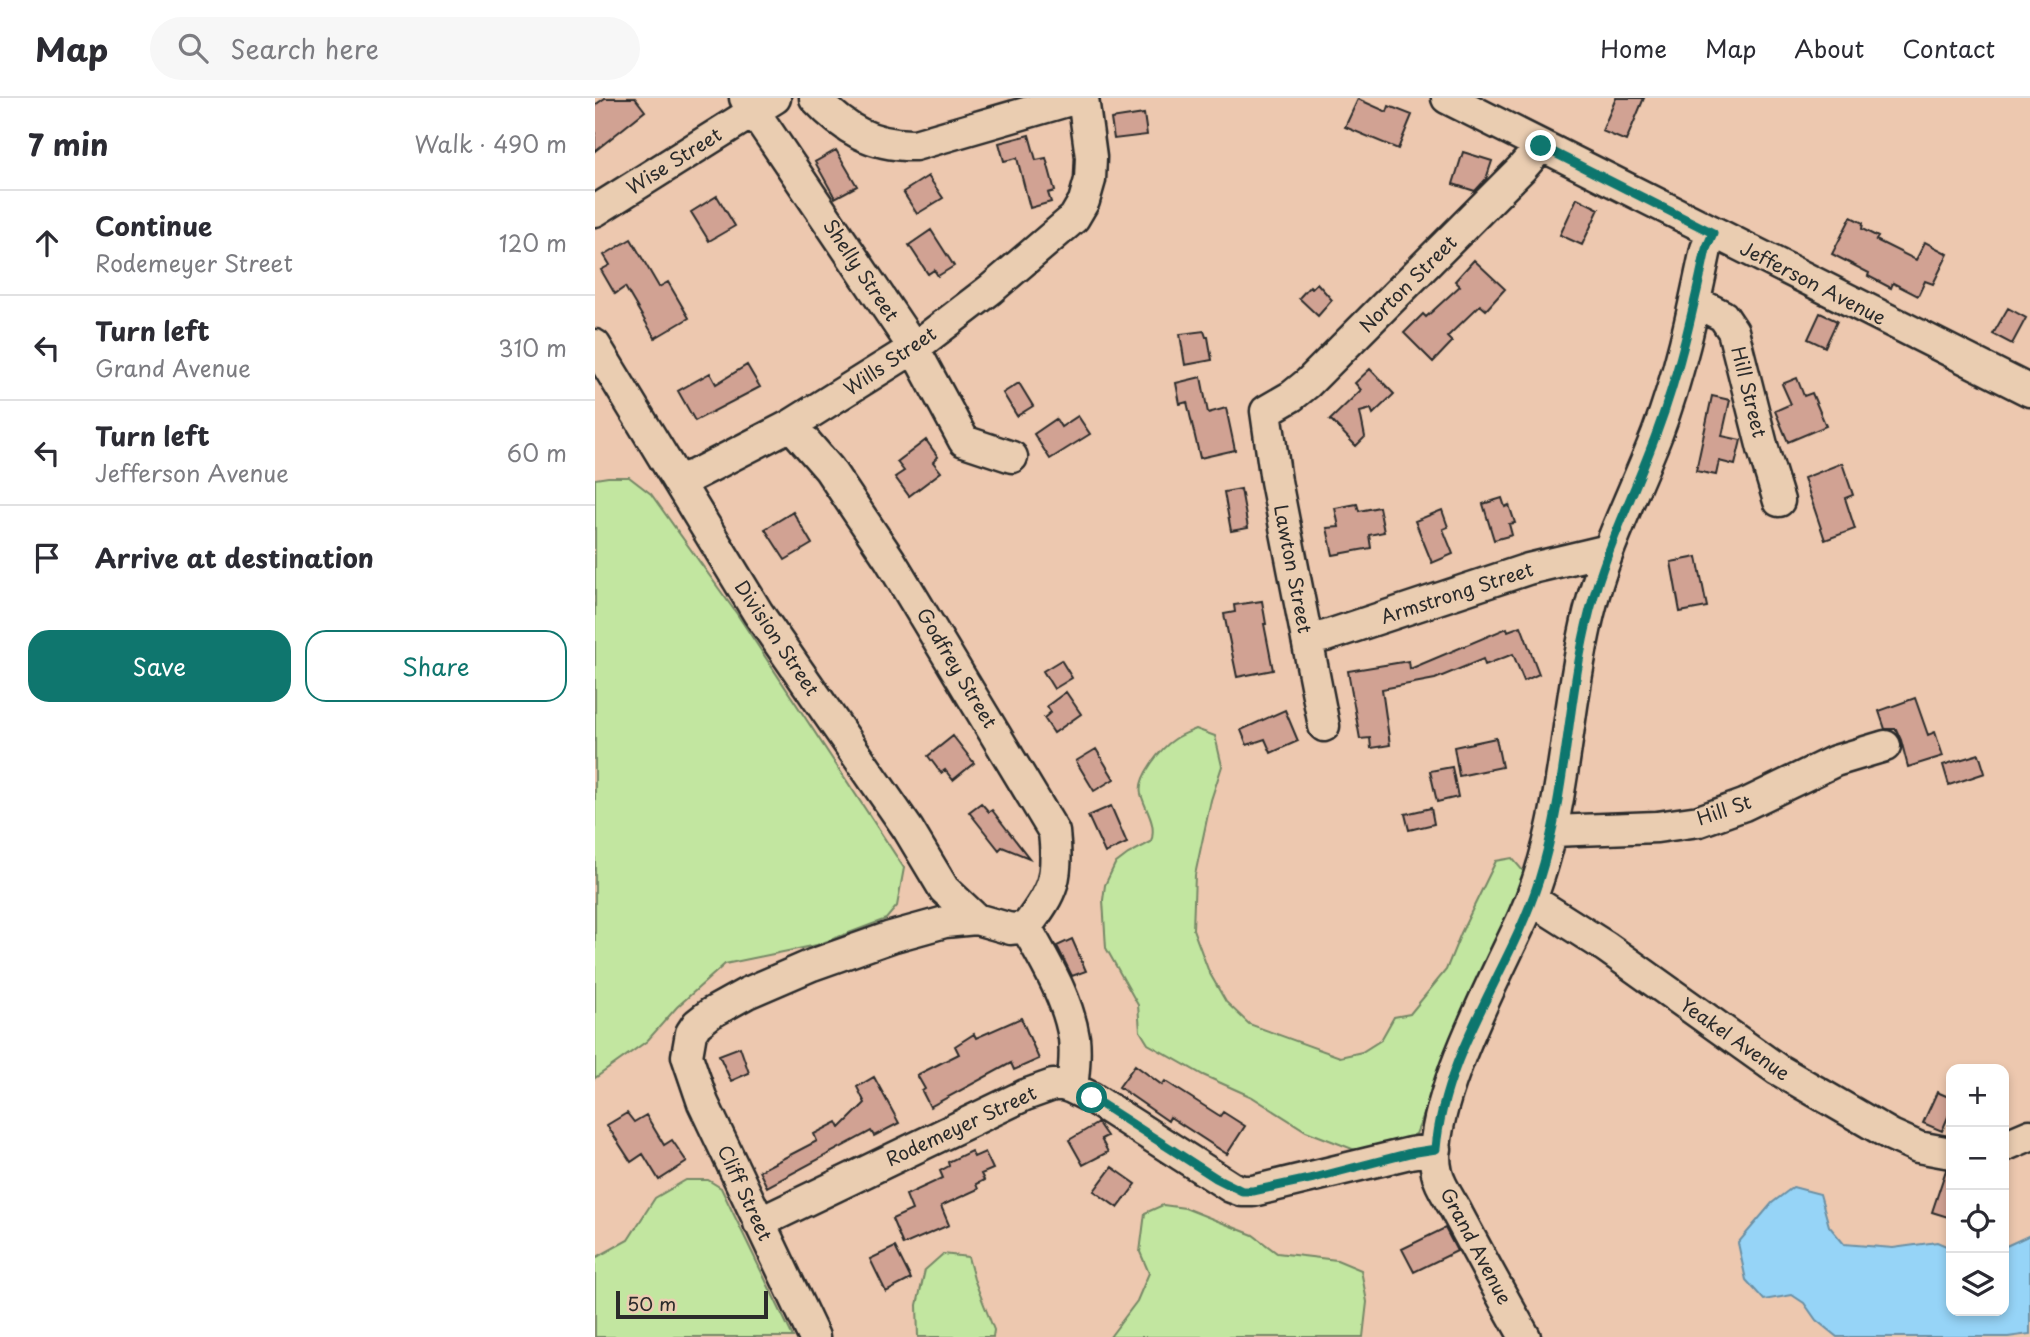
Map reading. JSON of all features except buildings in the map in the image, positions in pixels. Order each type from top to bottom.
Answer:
[{"type":"street","points":[[815,98],[829,113],[854,132],[893,145],[915,145],[1077,98]]},
{"type":"street","name":"Wills Street","points":[[678,480],[694,475],[791,425],[914,348],[1054,237],[1080,210],[1090,180],[1091,157],[1083,98]]},
{"type":"street","name":"Jefferson Avenue","points":[[1447,98],[2030,391]]},
{"type":"street","name":"Wise Street","points":[[595,211],[758,103]]},
{"type":"street","name":"Shelly Street","points":[[758,103],[914,348],[964,441],[1011,457]]},
{"type":"street","name":"Norton Street","points":[[1266,411],[1300,389],[1346,347],[1541,146]]},
{"type":"street","name":"Grand Avenue","points":[[1525,1337],[1485,1267],[1437,1173],[1438,1124],[1445,1096],[1471,1032],[1532,900],[1552,831],[1589,611],[1608,550],[1657,433],[1678,371],[1706,249],[1713,233]]},
{"type":"street","name":"Hill Street","points":[[1695,302],[1723,316],[1734,331],[1779,501]]},
{"type":"street","name":"Division Street","points":[[595,345],[758,613],[908,829],[944,889],[975,919]]},
{"type":"street","name":"Lawton Street","points":[[1266,411],[1324,726]]},
{"type":"street","name":"Godfrey Street","points":[[791,425],[829,469],[890,560],[1054,832],[1058,864],[1047,901],[1026,927]]},
{"type":"street","name":"Armstrong Street","points":[[1307,640],[1528,569],[1608,550]]},
{"type":"street","name":"Hill St","points":[[1552,831],[1657,827],[1699,821],[1744,805],[1835,761],[1885,746]]},
{"type":"street","name":"Yeakel Avenue","points":[[1532,900],[1606,947],[1777,1069],[1891,1135],[1918,1147],[1946,1152]]},
{"type":"street","points":[[975,919],[1011,929],[1026,927],[1063,999],[1070,1020],[1075,1042],[1072,1088],[1092,1098],[1216,1178],[1242,1191],[1436,1149]]},
{"type":"street","name":"Cliff Street","points":[[814,1337],[703,1103],[690,1068],[688,1045],[697,1024],[711,1013],[779,978],[891,937],[945,922],[975,919]]},
{"type":"street","name":"Rodemeyer Street","points":[[759,1223],[1024,1095],[1053,1085],[1072,1088]]},
{"type":"street","points":[[2009,1144],[2030,1135]]},
{"type":"green space","points":[[629,477],[651,494],[737,614],[904,868],[897,906],[886,919],[817,945],[725,964],[677,1007],[647,1041],[595,1078],[595,479]]},
{"type":"green space","points":[[1196,729],[1215,736],[1222,766],[1211,800],[1195,875],[1193,929],[1209,972],[1226,1002],[1249,1024],[1340,1057],[1362,1052],[1381,1040],[1394,1017],[1410,1014],[1446,970],[1496,861],[1512,858],[1524,872],[1506,931],[1442,1069],[1416,1134],[1397,1144],[1355,1150],[1306,1131],[1252,1097],[1203,1075],[1148,1044],[1140,1031],[1138,1005],[1106,948],[1103,900],[1105,885],[1115,864],[1151,842],[1152,823],[1141,794],[1146,772],[1169,743]]},
{"type":"green space","points":[[686,1180],[708,1180],[721,1188],[793,1337],[595,1337],[595,1258],[628,1240],[655,1198]]},
{"type":"green space","points":[[1163,1205],[1185,1208],[1253,1235],[1277,1253],[1337,1260],[1361,1270],[1367,1302],[1363,1337],[1110,1337],[1137,1301],[1149,1273],[1140,1252],[1145,1213]]},
{"type":"green space","points":[[943,1254],[968,1257],[994,1330],[993,1337],[918,1337],[917,1305],[925,1270]]},
{"type":"water","points":[[1793,1187],[1820,1194],[1829,1226],[1844,1244],[1893,1248],[1937,1242],[1946,1246],[1946,1316],[2009,1316],[2009,1245],[2030,1235],[2030,1334],[2008,1337],[1837,1337],[1816,1320],[1804,1303],[1792,1295],[1764,1300],[1746,1280],[1738,1243],[1772,1203]]},
{"type":"route","points":[[1092,1098],[1216,1178],[1242,1191],[1314,1178],[1410,1153],[1436,1149],[1438,1124],[1445,1096],[1471,1032],[1532,900],[1546,859],[1589,611],[1608,550],[1657,433],[1678,371],[1706,249],[1713,233],[1541,146]]}]
